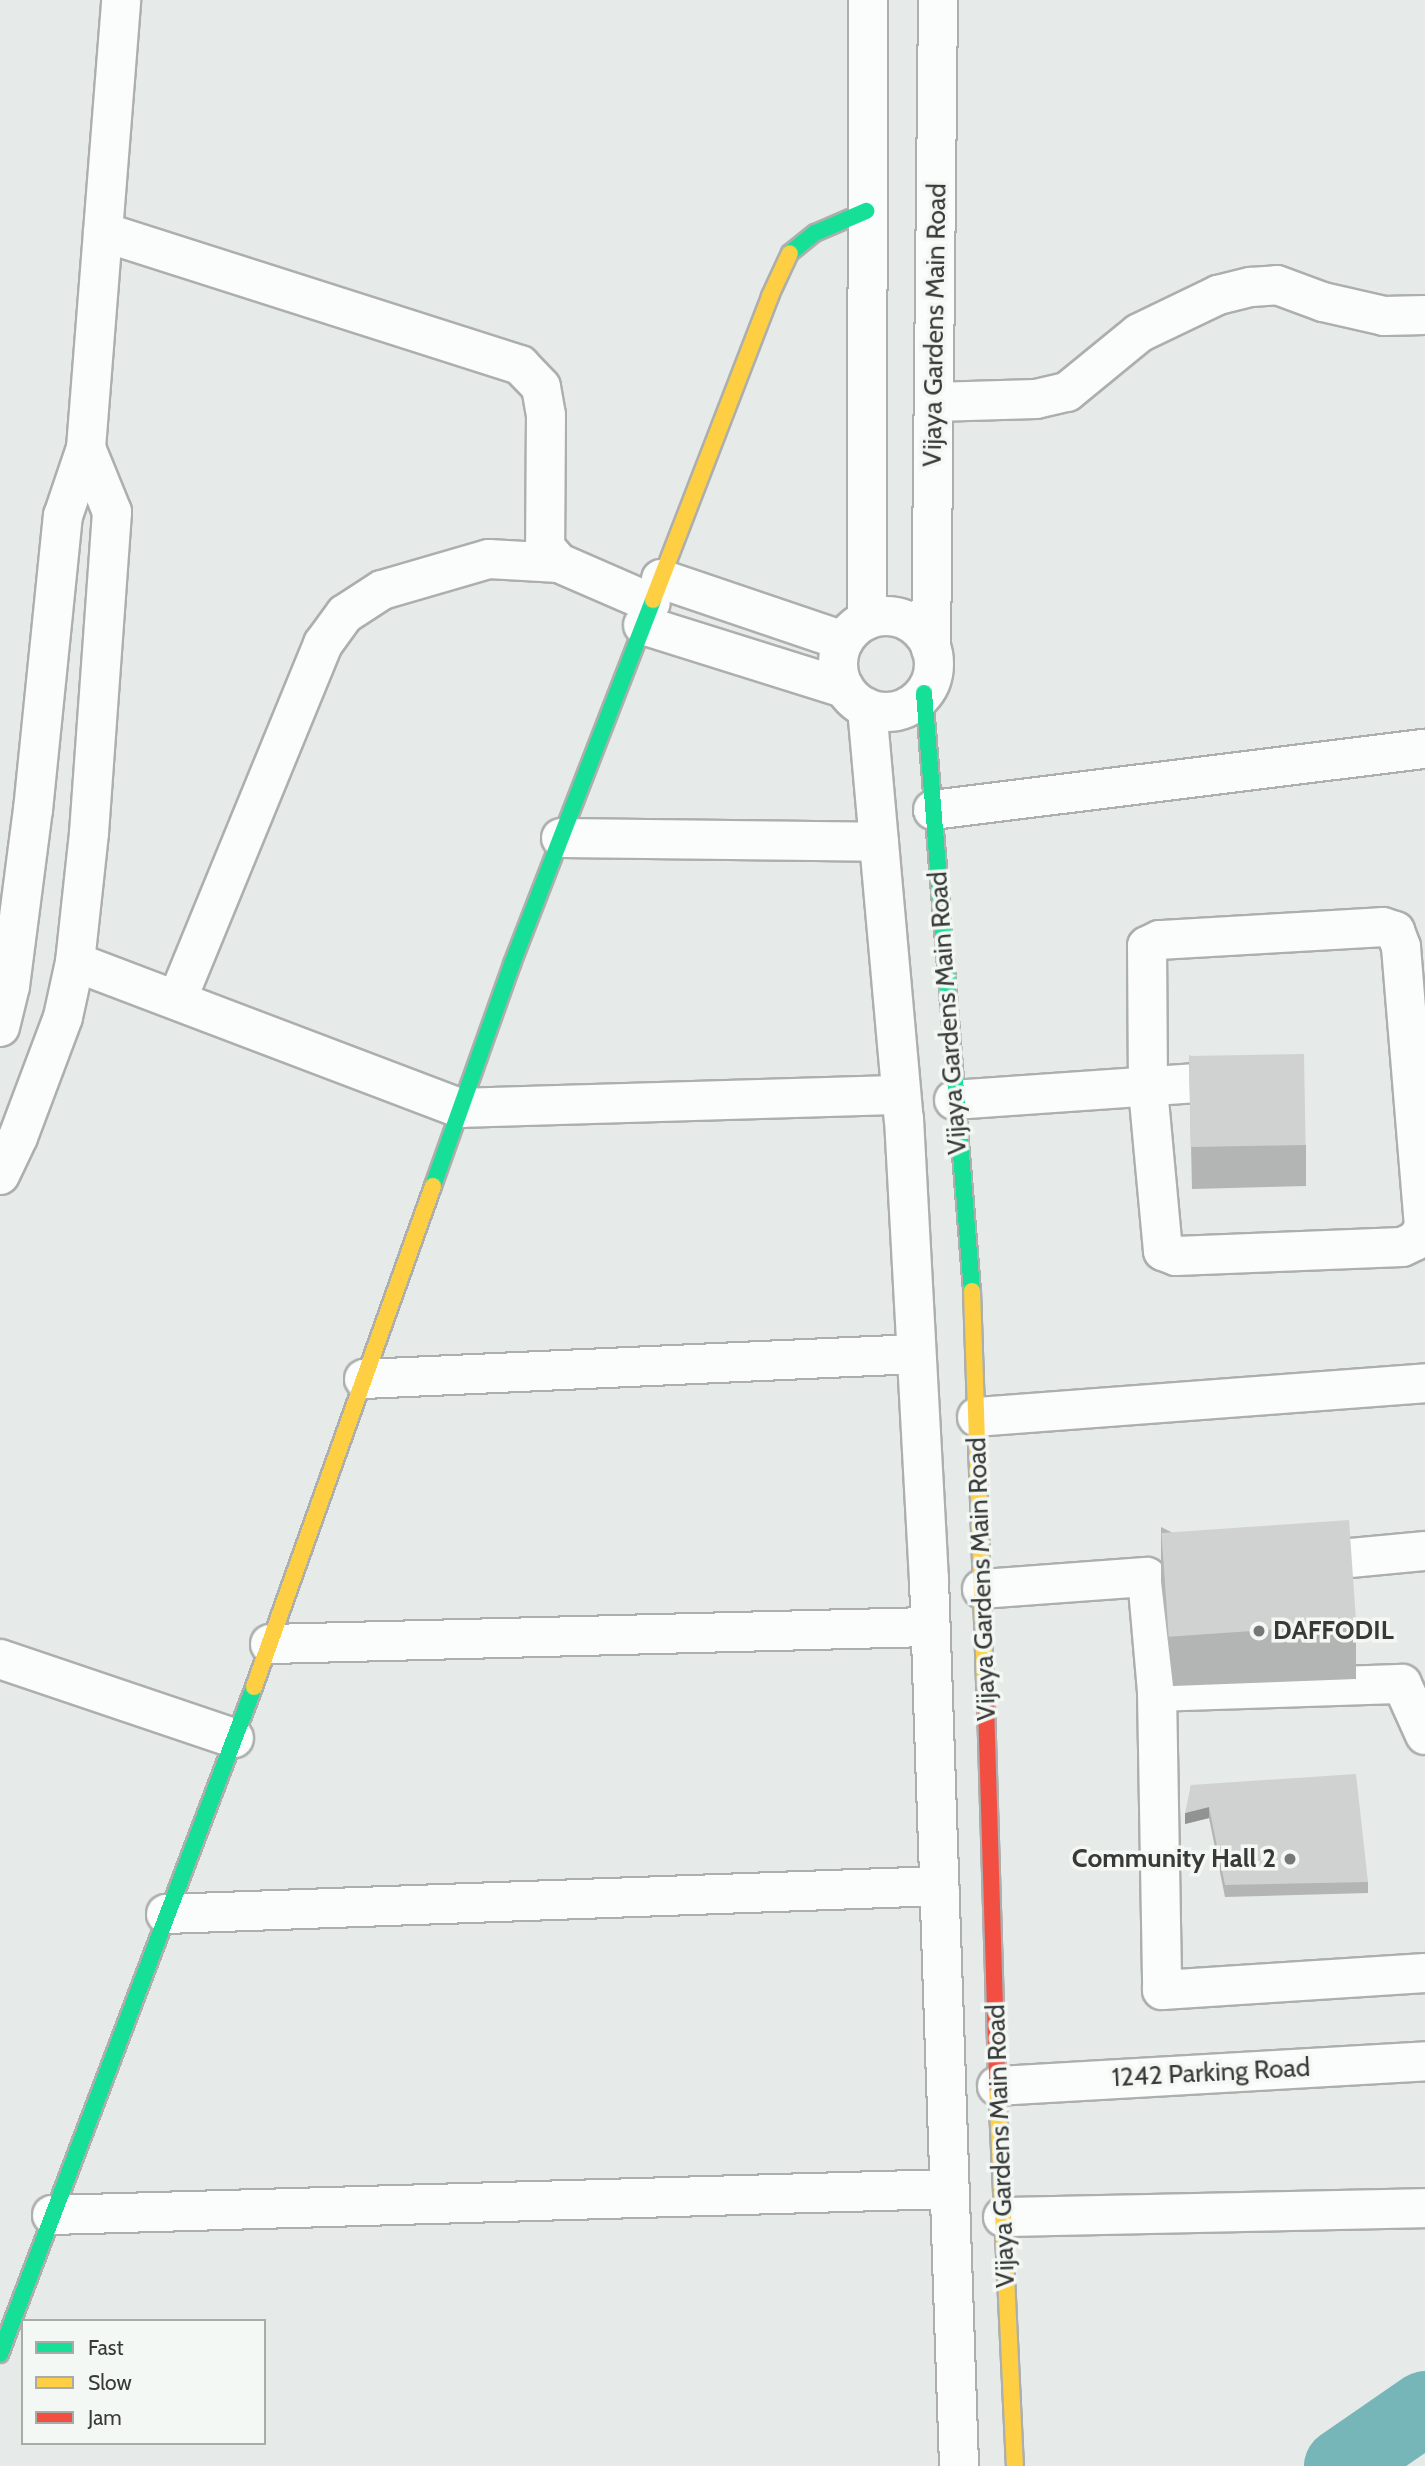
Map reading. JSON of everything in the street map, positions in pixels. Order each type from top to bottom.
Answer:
[{"type":"street","points":[[0,1027],[10,986],[33,810],[63,516],[86,448],[121,0]]},
{"type":"street","points":[[856,631],[868,0]]},
{"type":"street","name":"Vijaya Gardens Main Road","points":[[931,649],[938,0]]},
{"type":"street","points":[[0,2354],[270,1644],[460,1108],[561,838],[789,254],[815,233],[866,211]]},
{"type":"street","points":[[103,232],[520,365],[541,387],[546,415],[545,547],[559,563]]},
{"type":"street","points":[[934,402],[1036,399],[1067,392],[1139,333],[1218,295],[1251,288],[1277,285],[1323,302],[1384,316],[1425,315]]},
{"type":"street","points":[[0,1175],[18,1137],[63,1017],[75,962],[89,833],[113,512],[86,448]]},
{"type":"street","points":[[177,1000],[323,644],[345,614],[382,590],[489,559],[559,563],[652,602],[883,712],[898,711],[924,694],[934,664],[924,635],[899,618],[883,617],[856,631],[838,656],[838,672],[855,698]]},
{"type":"street","points":[[652,602],[856,631]]},
{"type":"street","name":"Vijaya Gardens Main Road","points":[[924,694],[954,1100],[975,1329],[997,2086],[1015,2466]]},
{"type":"street","name":"Vijaya Gardens Main Road","points":[[855,698],[879,842],[901,1096],[930,1627],[959,2466]]},
{"type":"street","points":[[933,810],[1425,749]]},
{"type":"street","points":[[561,838],[879,842]]},
{"type":"street","points":[[1382,927],[1395,931],[1401,947],[1423,1229],[1415,1241],[1402,1247],[1176,1256],[1163,1251],[1148,1088],[1147,946],[1160,940],[1382,927]]},
{"type":"street","points":[[75,962],[460,1108],[901,1096]]},
{"type":"street","points":[[954,1100],[1265,1078]]},
{"type":"street","points":[[364,1379],[916,1354]]},
{"type":"street","points":[[977,1417],[1425,1382]]},
{"type":"street","points":[[1258,1567],[1425,1551]]},
{"type":"street","points":[[982,1589],[1188,1573]]},
{"type":"street","points":[[1147,1577],[1157,1692],[1162,1990],[1425,1973]]},
{"type":"street","points":[[270,1644],[930,1627]]},
{"type":"street","points":[[0,1659],[234,1738]]},
{"type":"street","points":[[1157,1692],[1402,1684],[1425,1735]]},
{"type":"street","points":[[166,1914],[939,1886]]},
{"type":"street","name":"1242 Parking Road","points":[[997,2086],[1425,2061]]},
{"type":"street","points":[[52,2215],[950,2189]]},
{"type":"street","points":[[1003,2217],[1425,2208]]},
{"type":"building","points":[[1304,1054],[1306,1145],[1191,1147],[1189,1056]]},
{"type":"building","points":[[1349,1520],[1356,1624],[1169,1637],[1161,1533]]},
{"type":"building","name":"Community Hall 2","points":[[1356,1774],[1368,1882],[1225,1885],[1209,1807],[1185,1813],[1191,1785]]},
{"type":"waterway","points":[[1341,2466],[1425,2408]]},
{"type":"traffic: fast","points":[[790,253],[815,233],[866,211]]},
{"type":"traffic: fast","points":[[433,1186],[512,964],[653,600]]},
{"type":"traffic: fast","points":[[924,693],[972,1291]]},
{"type":"traffic: fast","points":[[0,2354],[254,1687]]},
{"type":"traffic: slow","points":[[653,600],[770,296],[790,253]]},
{"type":"traffic: slow","points":[[254,1687],[433,1186]]},
{"type":"traffic: slow","points":[[972,1291],[986,1705]]},
{"type":"traffic: slow","points":[[997,2086],[1015,2466]]},
{"type":"traffic: jam","points":[[986,1705],[997,2086]]},
{"type":"place","name":"DAFFODIL","points":[[1259,1631]]},
{"type":"place","name":"Community Hall 2","points":[[1290,1859]]}]
